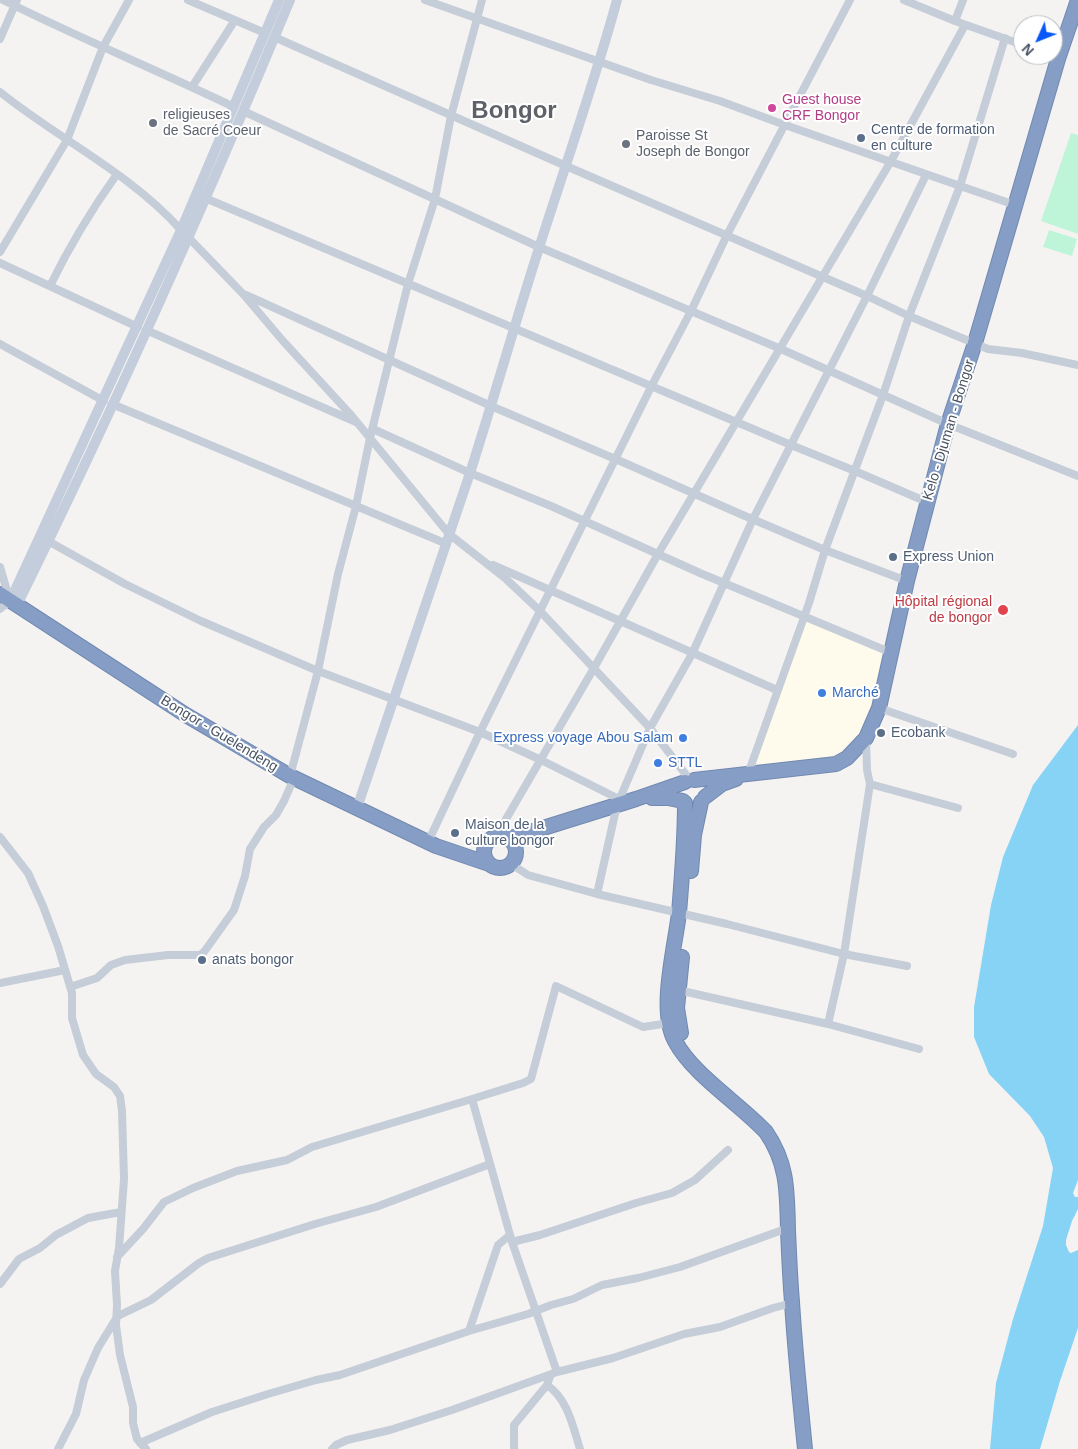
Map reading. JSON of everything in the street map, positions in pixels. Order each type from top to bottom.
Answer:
[{"type":"highway","name":"Kelo - Djuman - Bongor","points":[[1063,34],[1078,0]]},
{"type":"highway","name":"Kelo - Djuman - Bongor","points":[[636,799],[690,780],[836,764],[846,758],[866,738],[879,708],[927,502],[948,424],[975,343],[1015,205],[1051,65]]},
{"type":"highway","name":"Bongor - Guelendeng","points":[[7,602],[186,716],[292,777],[428,842],[489,864]]},
{"type":"highway","name":"Kelo - Djuman - Bongor","points":[[703,800],[722,784],[748,774]]},
{"type":"highway","points":[[797,1353],[796,1199],[794,1176],[789,1156],[782,1141],[772,1127],[692,1050],[682,1035],[678,1021],[683,913],[684,802],[680,791],[690,780],[700,782],[704,787],[703,800],[694,835],[683,913],[668,989],[669,1023],[674,1040],[686,1057],[702,1074],[755,1120],[775,1144],[780,1157],[786,1177],[792,1303],[805,1449]]},
{"type":"highway","name":"Kelo - Djuman - Bongor","points":[[451,851],[538,829],[618,802],[636,799],[668,798],[684,802]]},
{"type":"highway","points":[[684,802],[695,805],[703,800]]},
{"type":"highway","points":[[513,860],[514,847],[496,841],[484,855],[489,864],[497,868],[507,866],[513,860],[526,840],[538,829]]},
{"type":"main road","points":[[270,35],[279,0]]},
{"type":"main road","points":[[7,602],[48,541],[108,402],[185,233],[270,35],[290,0]]},
{"type":"main road","points":[[357,808],[470,473],[513,328],[566,166],[617,0]]},
{"type":"main road","points":[[185,233],[205,198],[219,153]]},
{"type":"main road","points":[[7,602],[108,402]]},
{"type":"street","points":[[3,0],[16,3],[68,32],[539,246],[781,349],[948,424],[1078,476]]},
{"type":"street","points":[[0,252],[67,140],[103,47],[128,0]]},
{"type":"street","points":[[188,0],[988,349],[1078,365]]},
{"type":"street","points":[[426,0],[651,80],[720,101],[1015,205]]},
{"type":"street","points":[[70,987],[97,978],[111,966],[125,960],[168,955],[200,954],[204,952],[234,910],[245,876],[250,849],[264,827],[276,815],[292,777],[318,671],[338,574],[356,506],[370,438],[408,284],[434,199],[452,116],[482,0]]},
{"type":"street","points":[[428,842],[480,732],[586,522],[652,385],[691,311],[727,235],[850,0]]},
{"type":"street","points":[[904,0],[965,25],[1013,41]]},
{"type":"street","points":[[955,21],[963,0]]},
{"type":"street","points":[[0,39],[16,3]]},
{"type":"street","points":[[192,87],[235,20]]},
{"type":"street","points":[[496,841],[658,554],[824,277],[891,161],[965,25]]},
{"type":"street","points":[[748,774],[804,618],[825,550],[883,396],[909,316],[960,186],[1005,38]]},
{"type":"street","points":[[0,92],[117,174],[161,208],[244,295],[358,423],[448,539]]},
{"type":"street","points":[[50,286],[67,251],[84,227],[97,202],[117,174]]},
{"type":"street","points":[[596,894],[618,802],[650,728],[692,654],[753,519],[867,296],[926,175]]},
{"type":"street","points":[[205,198],[927,502]]},
{"type":"street","points":[[0,263],[142,329],[358,423]]},
{"type":"street","points":[[244,295],[491,406],[825,550],[907,582]]},
{"type":"street","points":[[0,344],[108,402],[356,506],[448,539],[483,561],[777,690]]},
{"type":"street","points":[[373,429],[804,618],[892,653]]},
{"type":"street","points":[[48,541],[165,605],[318,671],[480,732],[541,760],[618,802]]},
{"type":"street","points":[[483,561],[540,611],[594,668],[650,728],[690,780]]},
{"type":"street","points":[[0,567],[7,602]]},
{"type":"street","points":[[879,708],[1013,754]]},
{"type":"street","points":[[828,1024],[844,954],[870,784],[867,770],[866,738]]},
{"type":"street","points":[[870,784],[958,808]]},
{"type":"street","points":[[0,836],[32,881],[43,906],[73,998],[72,1018],[83,1055],[96,1074],[114,1087],[120,1096],[124,1178],[118,1257],[115,1271],[117,1317],[119,1347],[134,1407],[133,1424],[143,1446],[212,1412],[294,1386],[340,1375],[469,1331],[573,1300],[602,1285],[680,1267],[788,1228]]},
{"type":"street","points":[[513,860],[528,875],[596,894],[683,913],[844,954],[907,966]]},
{"type":"street","points":[[0,983],[65,970]]},
{"type":"street","points":[[118,1257],[161,1205],[177,1195],[237,1171],[287,1160],[312,1147],[472,1099],[531,1079],[556,986],[643,1027],[669,1023]]},
{"type":"street","points":[[678,990],[828,1024],[918,1049]]},
{"type":"street","points":[[472,1099],[511,1238],[537,1311],[554,1373],[547,1385],[514,1425],[514,1449]]},
{"type":"street","points":[[469,1331],[498,1245],[511,1238],[540,1235],[636,1202],[672,1193],[695,1180],[728,1150]]},
{"type":"street","points":[[58,1449],[76,1414],[84,1380],[98,1348],[117,1317],[151,1300],[208,1258],[376,1207],[490,1164]]},
{"type":"street","points":[[0,1284],[18,1259],[40,1248],[62,1231],[88,1218],[121,1212]]},
{"type":"street","points":[[332,1449],[347,1440],[408,1424],[554,1373],[613,1358],[684,1334],[720,1327],[792,1303]]},
{"type":"street","points":[[547,1385],[558,1394],[566,1406],[580,1449]]},
{"type":"shaded area","points":[[801,611],[887,646],[872,715],[859,739],[839,759],[748,766]]},
{"type":"green space","points":[[1071,133],[1078,135],[1078,234],[1041,221]]},
{"type":"green space","points":[[1049,230],[1077,239],[1072,256],[1043,247]]},
{"type":"water","points":[[1078,725],[1078,1180],[1073,1193],[1075,1197],[1078,1197],[1078,1209],[1072,1221],[1066,1245],[1071,1253],[1078,1250],[1078,1328],[1040,1449],[990,1449],[996,1383],[1013,1319],[1043,1226],[1053,1168],[1044,1137],[1030,1116],[989,1074],[974,1037],[974,1007],[991,905],[1003,857],[1033,785]]},
{"type":"place","name":"Guest house CRF Bongor","points":[[772,108]]},
{"type":"place","name":"religieuses de Sacré Coeur","points":[[153,123]]},
{"type":"place","name":"Centre de formation en culture","points":[[861,138]]},
{"type":"place","name":"Paroisse St Joseph de Bongor","points":[[626,144]]},
{"type":"place","name":"Express Union","points":[[893,557]]},
{"type":"place","name":"Hôpital régional de bongor","points":[[1003,610]]},
{"type":"place","name":"Marché","points":[[822,693]]},
{"type":"place","name":"Ecobank","points":[[881,733]]},
{"type":"place","name":"Express voyage Abou Salam","points":[[683,738]]},
{"type":"place","name":"STTL","points":[[658,763]]},
{"type":"place","name":"Maison de la culture bongor","points":[[455,833]]},
{"type":"place","name":"anats bongor","points":[[202,960]]},
{"type":"district","name":"Bongor","points":[[514,111]]}]
